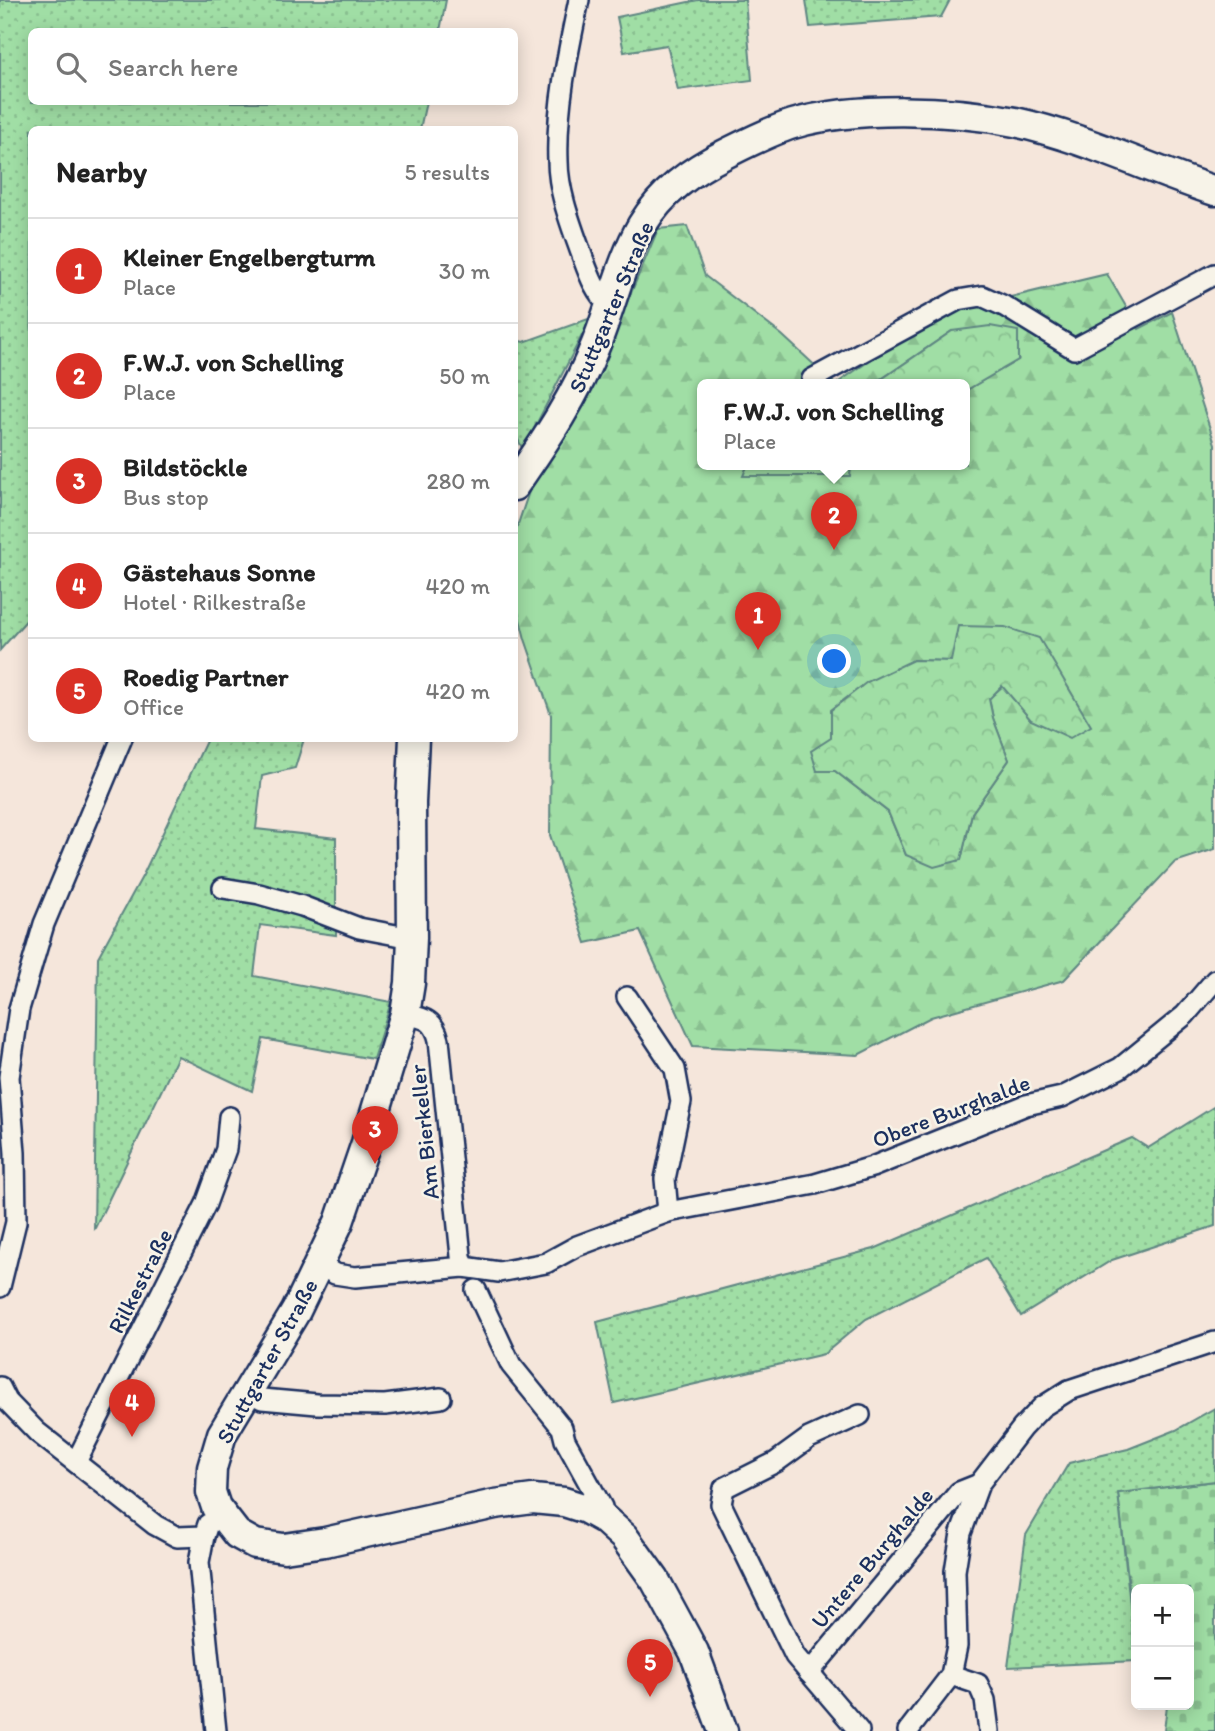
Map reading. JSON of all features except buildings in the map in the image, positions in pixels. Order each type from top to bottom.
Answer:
[{"type":"main road","name":"Stuttgarter Straße","points":[[518,480],[576,391],[623,266],[642,226],[661,200],[684,177],[751,141],[807,121],[869,113],[966,116],[1014,122],[1064,136],[1215,191]]},
{"type":"main road","name":"Stuttgarter Straße","points":[[216,1507],[212,1492],[212,1468],[222,1434],[296,1311],[339,1222],[405,1014],[410,983],[412,938],[411,803],[414,742]]},
{"type":"main road","points":[[216,1507],[237,1534],[255,1544],[284,1548],[326,1542],[495,1504],[533,1499],[564,1502],[586,1509],[604,1519],[624,1537],[655,1580],[694,1652],[723,1731]]},
{"type":"street","points":[[579,0],[564,84],[558,163],[561,187],[581,253],[599,295],[610,306]]},
{"type":"street","points":[[812,379],[958,300],[982,296],[1004,306],[1074,349],[1215,274]]},
{"type":"street","points":[[0,1287],[16,1222],[15,1153],[9,1077],[19,1009],[44,924],[120,742]]},
{"type":"street","points":[[223,888],[259,894],[302,906],[359,928],[412,938]]},
{"type":"street","name":"Obere Burghalde","points":[[320,1265],[335,1274],[355,1277],[464,1267],[499,1272],[546,1263],[577,1246],[668,1212],[815,1184],[873,1167],[1026,1105],[1062,1097],[1120,1068],[1151,1045],[1185,1014],[1215,980]]},
{"type":"street","points":[[627,997],[675,1069],[681,1102],[665,1179],[668,1212]]},
{"type":"street","name":"Am Bierkeller","points":[[405,1014],[426,1019],[436,1027],[464,1267]]},
{"type":"street","name":"Rilkestraße","points":[[76,1462],[206,1204],[226,1150],[229,1117]]},
{"type":"street","points":[[476,1290],[511,1365],[562,1428],[565,1440],[602,1507],[604,1519]]},
{"type":"street","name":"Untere Burghalde","points":[[908,1731],[951,1675],[957,1646],[955,1571],[961,1533],[979,1484],[1022,1427],[1042,1407],[1069,1390],[1215,1342]]},
{"type":"street","points":[[0,1387],[7,1401],[37,1432],[166,1531],[177,1537],[204,1536]]},
{"type":"street","points":[[248,1391],[262,1399],[317,1404],[385,1405],[441,1398]]},
{"type":"street","points":[[859,1731],[795,1656],[721,1504],[724,1489],[776,1462],[809,1438],[860,1415]]},
{"type":"street","name":"Untere Burghalde","points":[[809,1672],[959,1492],[979,1484]]},
{"type":"street","points":[[216,1507],[204,1536],[199,1562],[216,1731]]},
{"type":"street","points":[[951,1675],[978,1684],[985,1700],[989,1731]]},
{"type":"green space","points":[[0,0],[446,0],[441,28],[28,28],[28,105],[425,105],[421,126],[28,126],[28,618],[0,650]]},
{"type":"green space","points":[[698,0],[745,0],[752,80],[678,90],[667,45],[624,52],[617,17]]},
{"type":"green space","points":[[806,0],[950,0],[941,17],[810,27]]},
{"type":"green space","points":[[687,226],[705,276],[782,335],[830,379],[697,379],[697,470],[746,470],[744,475],[850,475],[850,470],[970,470],[970,388],[1018,360],[952,331],[883,378],[843,379],[935,315],[1107,274],[1139,329],[1172,312],[1215,444],[1215,849],[1175,862],[1064,980],[931,1017],[858,1055],[693,1046],[640,931],[586,943],[550,835],[551,715],[518,612],[518,524],[539,462],[601,364],[658,229]],"holes":[[[913,660],[952,661],[1090,726],[1031,720],[1003,686],[989,698],[993,718],[1009,760],[972,813],[961,860],[906,855],[888,812],[835,771],[817,771],[831,738]]]},
{"type":"green space","points":[[591,318],[523,450],[518,439],[518,341],[524,342]]},
{"type":"green space","points":[[990,326],[1018,331],[1018,360],[970,388],[970,379],[880,379],[883,378],[952,331]]},
{"type":"green space","points":[[746,470],[850,470],[850,476],[743,476]]},
{"type":"green space","points":[[958,626],[1005,627],[1039,638],[1091,726],[1070,738],[1031,720],[1002,686],[989,699],[993,718],[1009,760],[972,813],[961,860],[934,867],[906,855],[888,812],[835,771],[817,771],[811,751],[831,738],[831,710],[867,682],[913,660],[951,661]]},
{"type":"green space","points":[[206,742],[303,742],[295,768],[262,776],[256,829],[336,838],[336,935],[260,925],[254,976],[391,1002],[373,1059],[263,1039],[252,1091],[178,1056],[94,1230],[98,957],[143,875]]},
{"type":"green space","points":[[1215,1106],[1215,1226],[1112,1260],[1021,1316],[986,1258],[866,1319],[824,1354],[614,1403],[597,1322],[874,1249],[1132,1138],[1148,1148]]},
{"type":"green space","points":[[1215,1408],[1215,1481],[1118,1493],[1131,1614],[1131,1661],[1008,1667],[1026,1535],[1069,1463],[1128,1449],[1176,1430]]},
{"type":"green space","points":[[1215,1481],[1215,1731],[1164,1731],[1166,1710],[1194,1710],[1194,1584],[1131,1584],[1131,1604],[1118,1493]]},
{"type":"place","name":"F.W.J. von Schelling","points":[[834,550]]},
{"type":"place","name":"Kleiner Engelbergturm","points":[[758,650]]},
{"type":"place","name":"Bildstöckle","points":[[375,1164]]},
{"type":"place","name":"Gästehaus Sonne","points":[[132,1437]]},
{"type":"place","name":"Roedig Partner","points":[[650,1697]]}]
